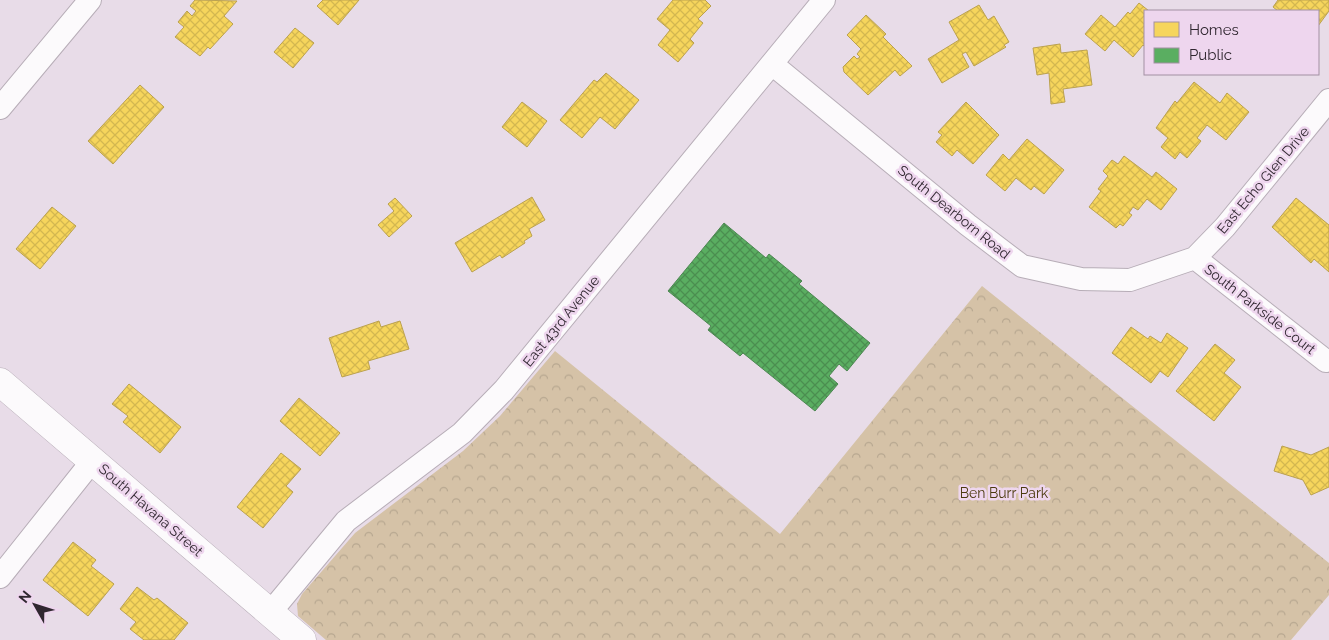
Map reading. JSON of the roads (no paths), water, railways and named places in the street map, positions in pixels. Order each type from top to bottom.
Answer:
[{"type":"street","points":[[0,108],[90,0]]},
{"type":"street","name":"East 43rd Avenue","points":[[270,614],[346,521],[462,433],[504,390],[824,0]]},
{"type":"street","name":"South Dearborn Road","points":[[772,64],[968,225],[1022,266],[1081,279],[1130,280],[1195,258]]},
{"type":"street","name":"East Echo Glen Drive","points":[[1195,258],[1225,227],[1329,100]]},
{"type":"street","name":"South Parkside Court","points":[[1195,258],[1326,360]]},
{"type":"street","name":"South Havana Street","points":[[0,382],[302,640]]},
{"type":"street","points":[[0,577],[93,460]]},
{"type":"park label","name":"Ben Burr Park","points":[[1004,493]]}]
